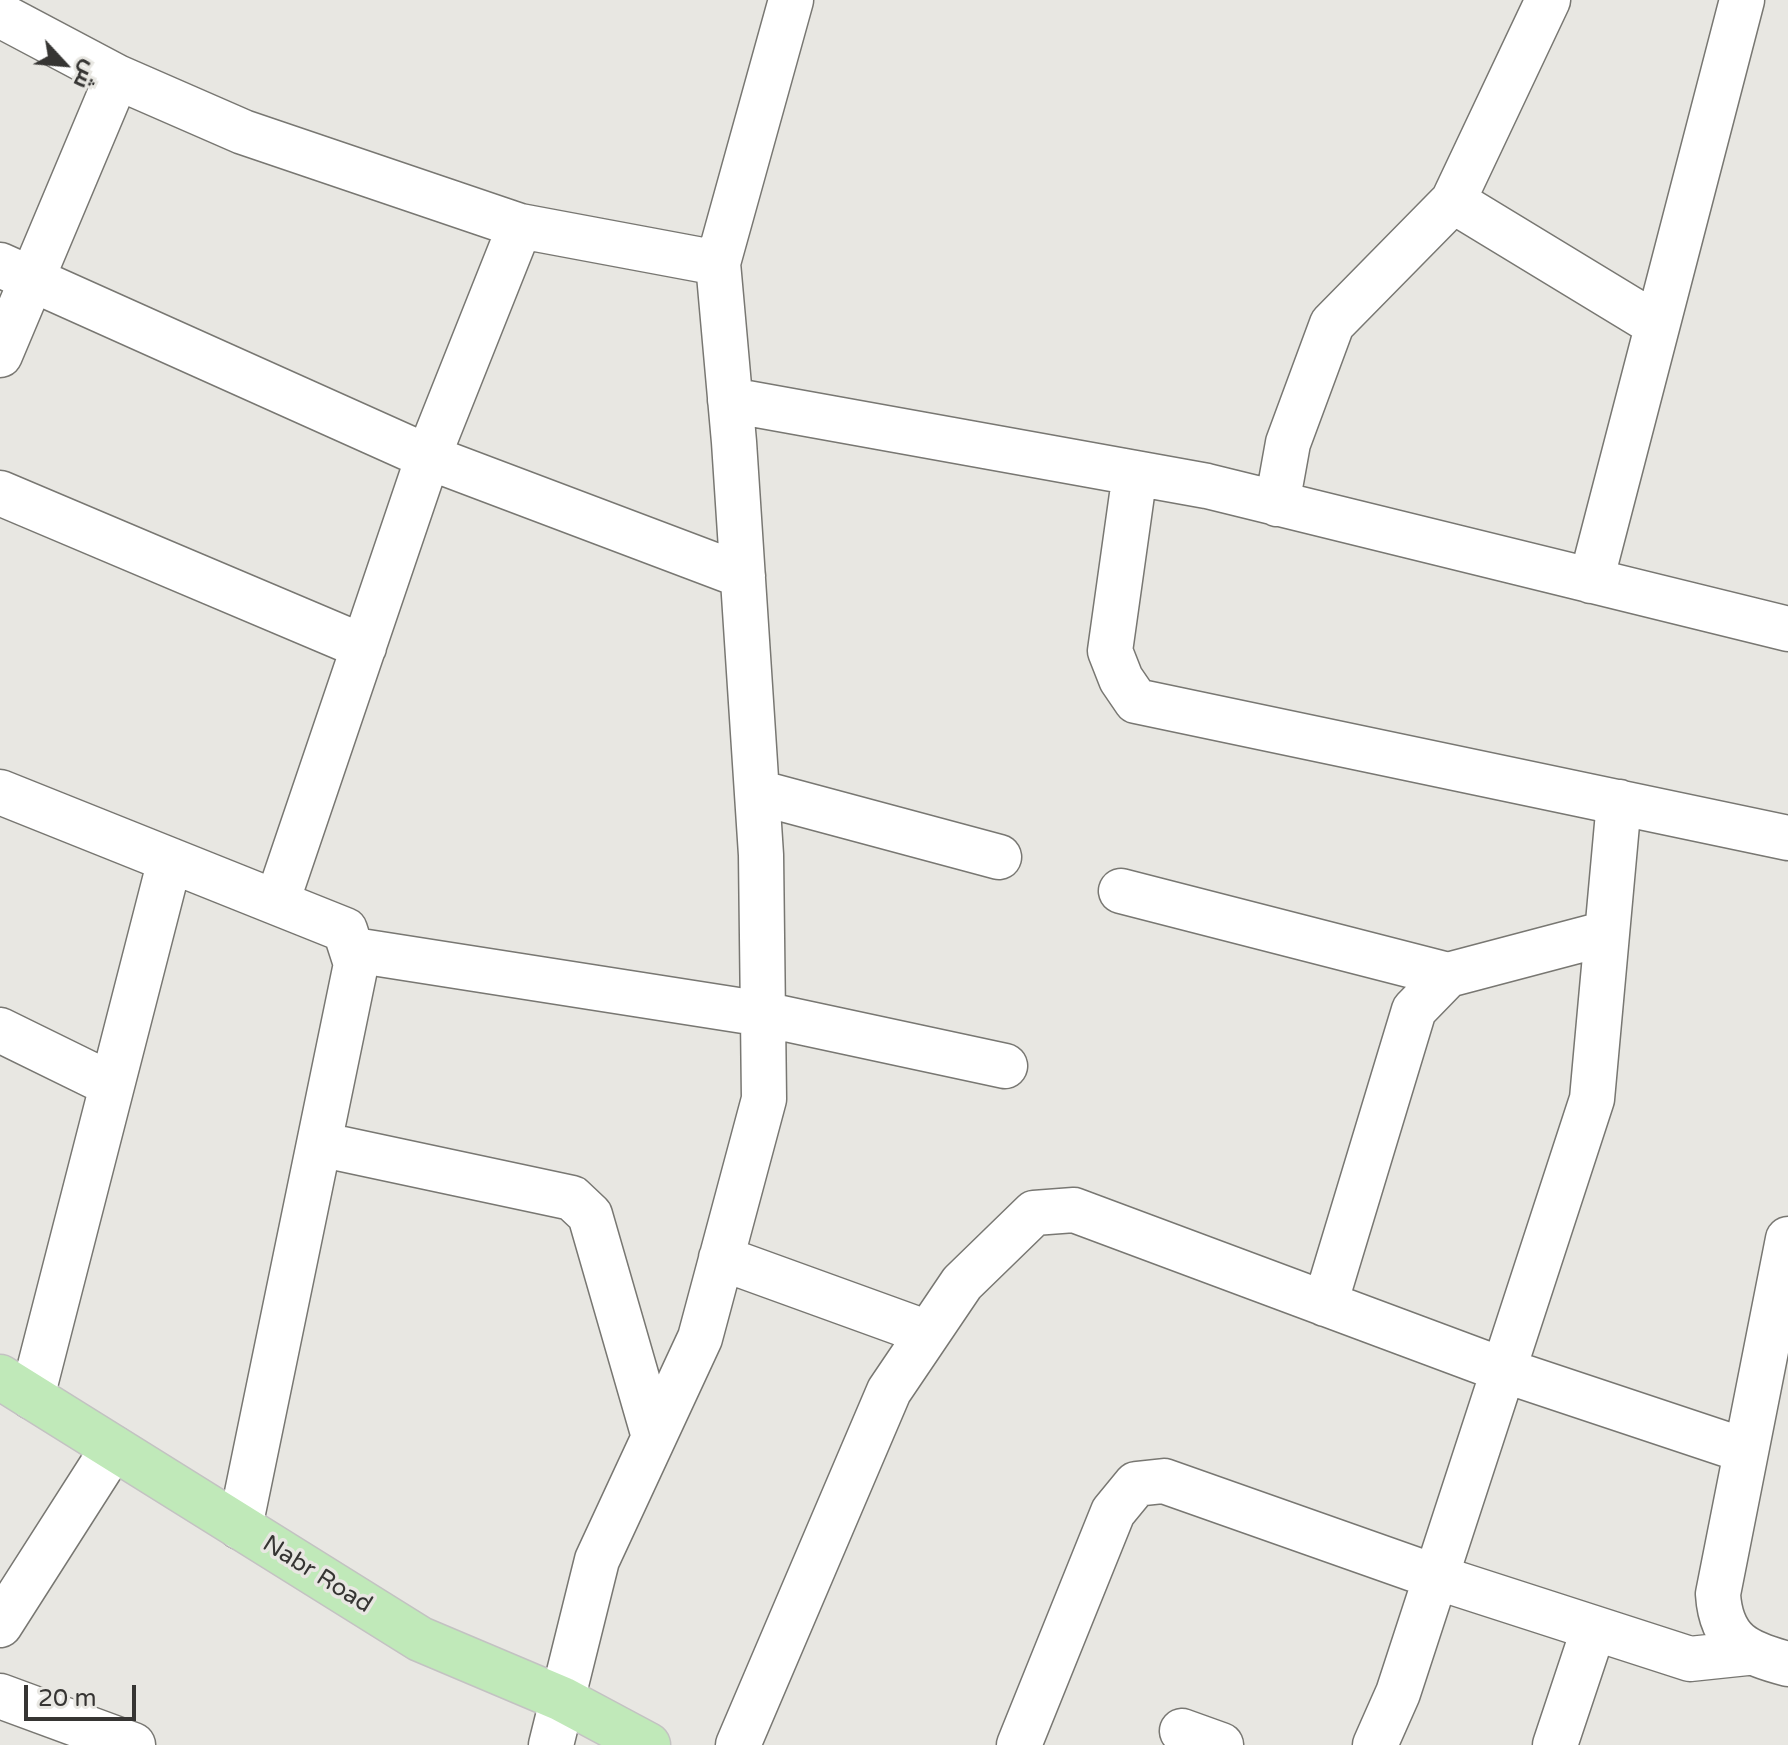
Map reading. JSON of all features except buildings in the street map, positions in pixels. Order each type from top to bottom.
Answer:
[{"type":"main road","name":"Nabr Road","points":[[16,1387],[420,1639],[562,1699],[648,1745]]},
{"type":"street","points":[[551,1745],[597,1560],[700,1338],[764,1099],[757,792],[718,263],[791,0]]},
{"type":"street","points":[[1277,504],[1288,443],[1332,324],[1453,201],[1548,0]]},
{"type":"street","points":[[1591,581],[1742,0]]},
{"type":"street","points":[[0,15],[117,77],[243,132],[520,226],[718,263]]},
{"type":"street","points":[[0,355],[17,272],[117,77]]},
{"type":"street","points":[[1453,201],[1657,325]]},
{"type":"street","points":[[277,902],[428,457],[520,226]]},
{"type":"street","points":[[17,272],[428,457],[743,576]]},
{"type":"street","points":[[730,400],[1135,473],[1277,504],[1788,629]]},
{"type":"street","points":[[1135,473],[1110,651],[1121,679],[1136,701],[1788,838]]},
{"type":"street","points":[[0,493],[364,647]]},
{"type":"street","points":[[0,792],[345,930],[354,950],[356,964],[240,1527]]},
{"type":"street","points":[[757,792],[999,857]]},
{"type":"street","points":[[1375,1745],[1398,1693],[1592,1099],[1619,802]]},
{"type":"street","points":[[16,1387],[112,1085],[170,860]]},
{"type":"street","points":[[1121,891],[1448,975],[1607,933]]},
{"type":"street","points":[[354,950],[763,1014],[1005,1066]]},
{"type":"street","points":[[1325,1304],[1414,1010],[1448,975]]},
{"type":"street","points":[[0,1030],[112,1085]]},
{"type":"street","points":[[319,1144],[572,1198],[590,1215],[654,1437]]},
{"type":"street","points":[[738,1745],[889,1391],[962,1283],[1034,1213],[1074,1210],[1503,1370],[1762,1433]]},
{"type":"street","points":[[1747,1653],[1720,1618],[1718,1594],[1762,1433],[1788,1239]]},
{"type":"street","points":[[721,1258],[928,1333]]},
{"type":"street","points":[[0,1625],[113,1448]]},
{"type":"street","points":[[1019,1745],[1113,1512],[1136,1484],[1164,1481],[1436,1577],[1690,1659],[1747,1653],[1788,1664]]},
{"type":"street","points":[[1555,1745],[1594,1628]]},
{"type":"street","points":[[0,1696],[133,1745]]}]
